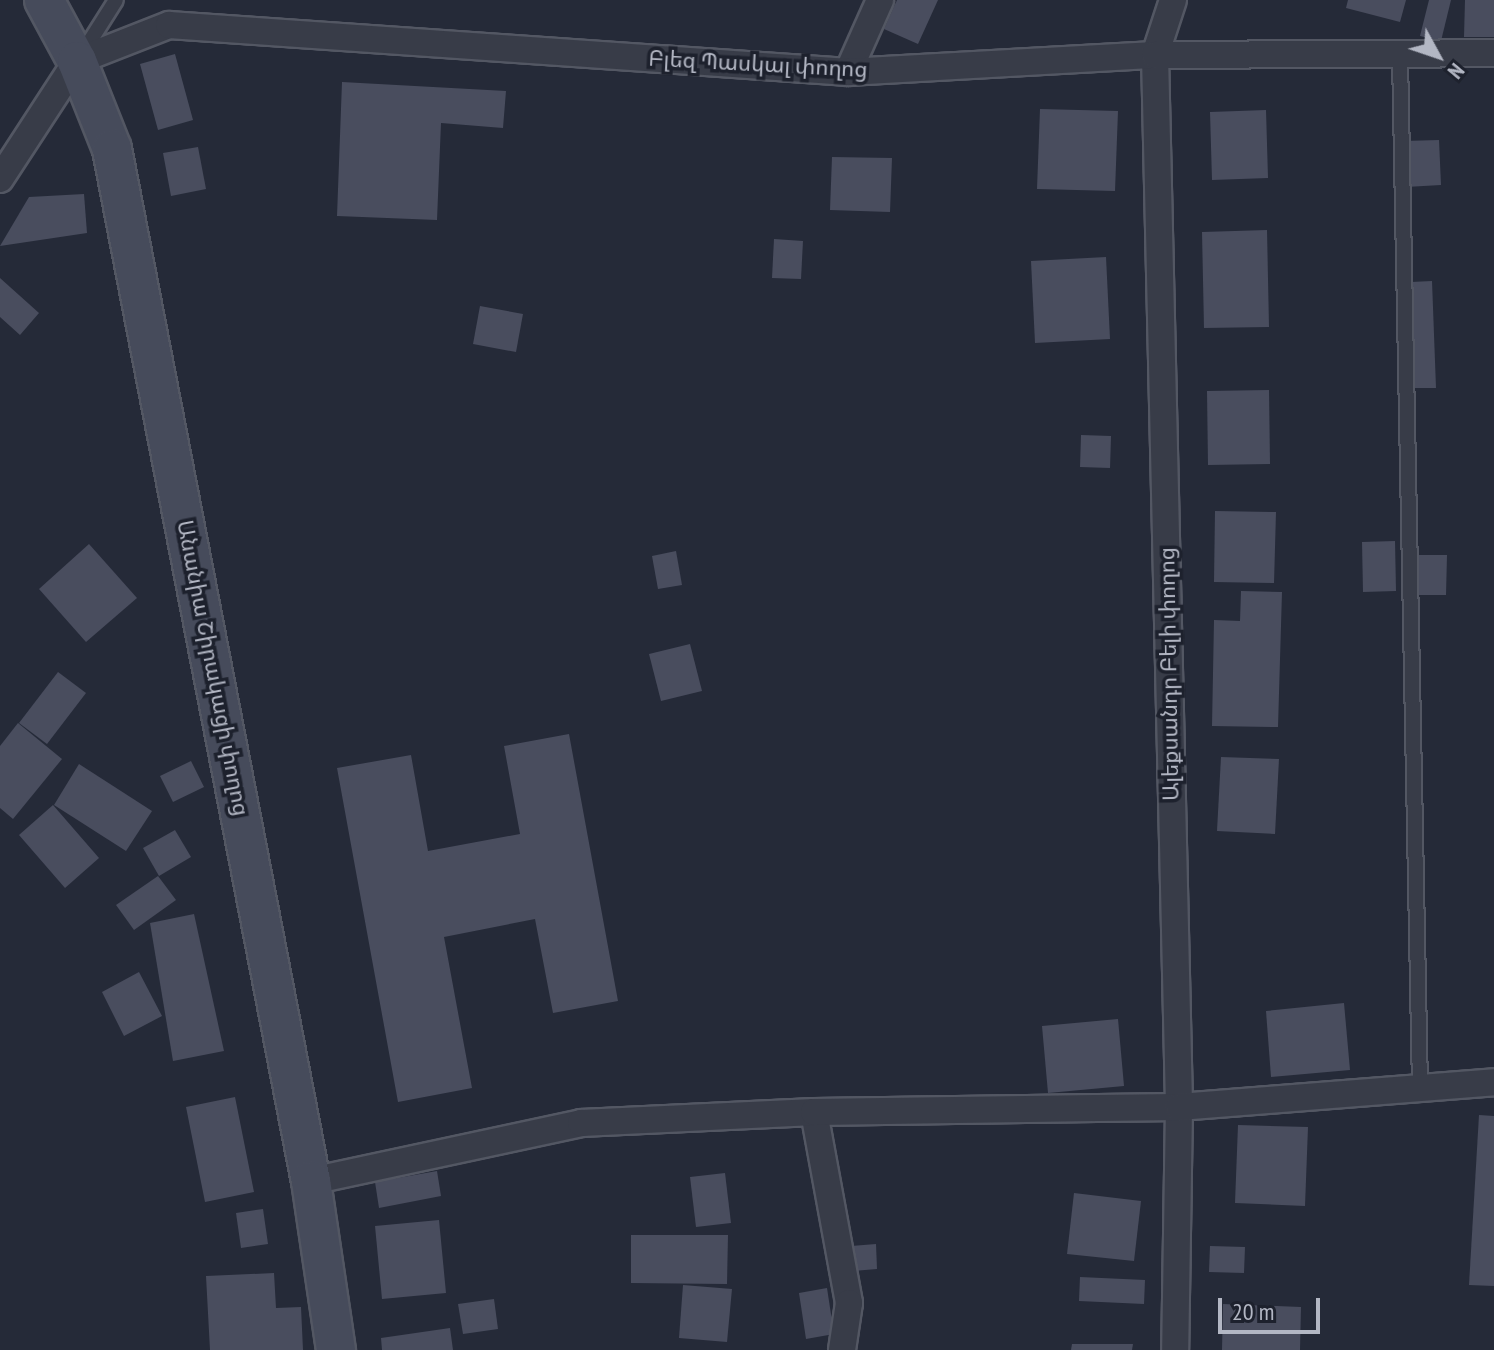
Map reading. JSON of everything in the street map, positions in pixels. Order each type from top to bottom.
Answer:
[{"type":"main road","name":"Անանիա Շիրակացի փողոց","points":[[44,0],[77,61],[112,149],[311,1181],[336,1350]]},
{"type":"street","points":[[848,72],[880,0]]},
{"type":"street","name":"Ալեքսանդր Բելի փողոց","points":[[1173,0],[1155,55],[1179,1107],[1175,1350]]},
{"type":"street","name":"Բլեզ Պասկալ փողոց","points":[[77,61],[169,25],[848,72],[1155,55],[1400,56],[1494,53]]},
{"type":"street","points":[[0,179],[77,61]]},
{"type":"street","points":[[311,1181],[581,1123],[814,1112],[1179,1107],[1494,1082]]},
{"type":"street","points":[[814,1112],[849,1303],[842,1350]]},
{"type":"lane","points":[[77,61],[116,0]]},
{"type":"lane","points":[[1400,56],[1420,1090]]},
{"type":"building","points":[[897,0],[938,0],[918,44],[884,29]]},
{"type":"building","points":[[1348,0],[1406,0],[1400,22],[1346,8]]},
{"type":"building","points":[[1429,0],[1451,0],[1441,41],[1420,36]]},
{"type":"building","points":[[1465,0],[1494,0],[1494,37],[1464,37]]},
{"type":"building","points":[[175,54],[193,120],[158,130],[140,64]]},
{"type":"building","points":[[342,82],[506,91],[503,128],[441,123],[437,220],[337,216]]},
{"type":"building","points":[[1040,109],[1118,111],[1115,191],[1037,189]]},
{"type":"building","points":[[1266,110],[1268,178],[1212,180],[1210,112]]},
{"type":"building","points":[[1439,140],[1441,185],[1406,187],[1404,141]]},
{"type":"building","points":[[198,147],[206,189],[171,196],[163,153]]},
{"type":"building","points":[[832,157],[892,158],[890,212],[830,210]]},
{"type":"building","points":[[84,194],[87,233],[0,246],[29,197]]},
{"type":"building","points":[[1267,230],[1269,327],[1204,328],[1202,232]]},
{"type":"building","points":[[774,239],[803,241],[801,279],[772,278]]},
{"type":"building","points":[[1106,257],[1110,339],[1035,343],[1031,261]]},
{"type":"building","points":[[0,278],[39,313],[20,335],[0,317]]},
{"type":"building","points":[[1432,281],[1436,388],[1414,388],[1411,282]]},
{"type":"building","points":[[480,306],[523,314],[516,352],[473,344]]},
{"type":"building","points":[[1269,390],[1270,464],[1208,465],[1207,391]]},
{"type":"building","points":[[1081,435],[1111,436],[1110,468],[1080,467]]},
{"type":"building","points":[[1215,511],[1276,512],[1274,583],[1214,582]]},
{"type":"building","points":[[1395,541],[1396,591],[1363,592],[1362,542]]},
{"type":"building","points":[[89,544],[137,598],[86,642],[39,589]]},
{"type":"building","points":[[676,551],[682,585],[658,589],[652,556]]},
{"type":"building","points":[[1417,555],[1447,555],[1446,595],[1416,595]]},
{"type":"building","points":[[1241,591],[1282,592],[1278,727],[1212,726],[1214,620],[1240,621]]},
{"type":"building","points":[[690,644],[702,691],[661,701],[649,654]]},
{"type":"building","points":[[58,672],[86,693],[47,744],[19,723]]},
{"type":"building","points":[[18,723],[62,759],[13,819],[0,808],[0,746]]},
{"type":"building","points":[[569,734],[618,1001],[553,1013],[535,919],[444,937],[472,1088],[398,1102],[337,768],[411,755],[428,851],[520,834],[504,746]]},
{"type":"building","points":[[1221,757],[1279,759],[1275,834],[1217,831]]},
{"type":"building","points":[[191,761],[204,787],[173,802],[160,776]]},
{"type":"building","points":[[79,764],[152,811],[126,851],[54,805]]},
{"type":"building","points":[[53,805],[99,858],[65,888],[19,835]]},
{"type":"building","points":[[175,830],[191,857],[159,876],[143,848]]},
{"type":"building","points":[[158,876],[176,900],[134,930],[116,905]]},
{"type":"building","points":[[194,914],[224,1051],[173,1061],[150,923]]},
{"type":"building","points":[[139,972],[162,1016],[124,1036],[102,992]]},
{"type":"building","points":[[1344,1003],[1350,1070],[1271,1077],[1266,1011]]},
{"type":"building","points":[[1118,1019],[1124,1086],[1048,1093],[1042,1026]]},
{"type":"building","points":[[235,1097],[254,1192],[205,1202],[186,1107]]},
{"type":"building","points":[[1479,1115],[1494,1116],[1494,1286],[1469,1285]]},
{"type":"building","points":[[1238,1125],[1308,1127],[1305,1206],[1235,1203]]},
{"type":"building","points":[[437,1171],[441,1196],[379,1208],[375,1182]]},
{"type":"building","points":[[725,1173],[731,1223],[696,1227],[690,1177]]},
{"type":"building","points":[[1074,1193],[1141,1201],[1134,1261],[1067,1254]]},
{"type":"building","points":[[263,1209],[268,1244],[241,1248],[236,1213]]},
{"type":"building","points":[[439,1220],[446,1293],[382,1299],[375,1226]]},
{"type":"building","points":[[631,1235],[728,1235],[727,1284],[631,1283]]},
{"type":"building","points":[[876,1244],[877,1269],[853,1271],[851,1246]]},
{"type":"building","points":[[1210,1246],[1245,1247],[1244,1273],[1209,1272]]},
{"type":"building","points":[[274,1273],[276,1308],[301,1307],[303,1350],[210,1350],[206,1276]]},
{"type":"building","points":[[1080,1277],[1145,1280],[1144,1304],[1079,1301]]},
{"type":"building","points":[[683,1285],[732,1289],[727,1342],[679,1338]]},
{"type":"building","points":[[827,1288],[834,1334],[806,1339],[799,1293]]},
{"type":"building","points":[[494,1299],[498,1329],[463,1334],[458,1304]]},
{"type":"building","points":[[1223,1304],[1301,1307],[1300,1350],[1222,1350]]},
{"type":"building","points":[[450,1328],[453,1350],[382,1350],[381,1338]]},
{"type":"building","points":[[1072,1344],[1133,1344],[1132,1350],[1071,1350]]}]
